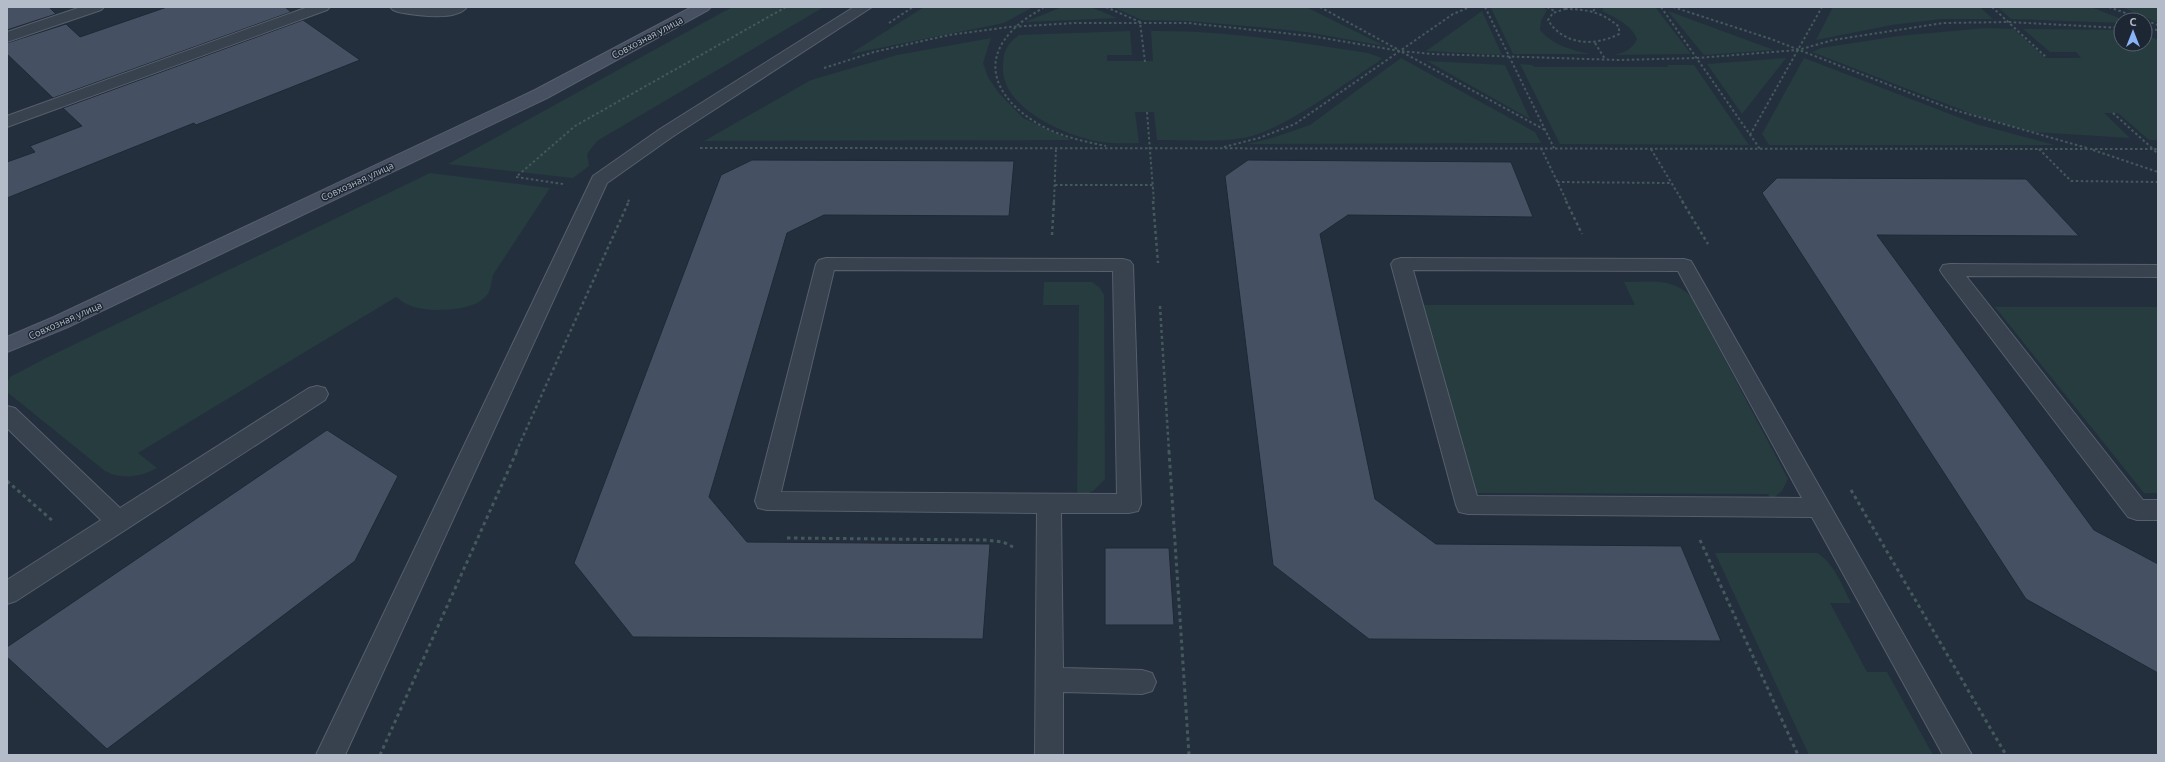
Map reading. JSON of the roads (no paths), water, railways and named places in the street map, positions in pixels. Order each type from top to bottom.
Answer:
[{"type":"main road","name":"Совхозная улица","points":[[7,345],[62,322],[534,97],[703,7]]},
{"type":"street","points":[[7,37],[96,7]]},
{"type":"street","points":[[7,122],[322,7]]},
{"type":"street","points":[[398,7],[422,12],[452,10],[458,7]]},
{"type":"street","points":[[330,755],[599,180],[666,133],[864,7]]},
{"type":"street","points":[[826,264],[1123,265],[1129,504],[1049,503],[767,501],[826,264]]},
{"type":"street","points":[[1821,508],[1468,505],[1401,264],[1684,265],[1821,508],[1958,755]]},
{"type":"street","points":[[2158,271],[1950,270],[2137,510],[2158,510]]},
{"type":"street","points":[[7,592],[317,394]]},
{"type":"street","points":[[7,414],[118,521]]},
{"type":"street","points":[[1049,503],[1049,755]]},
{"type":"street","points":[[1049,680],[1142,682]]}]
